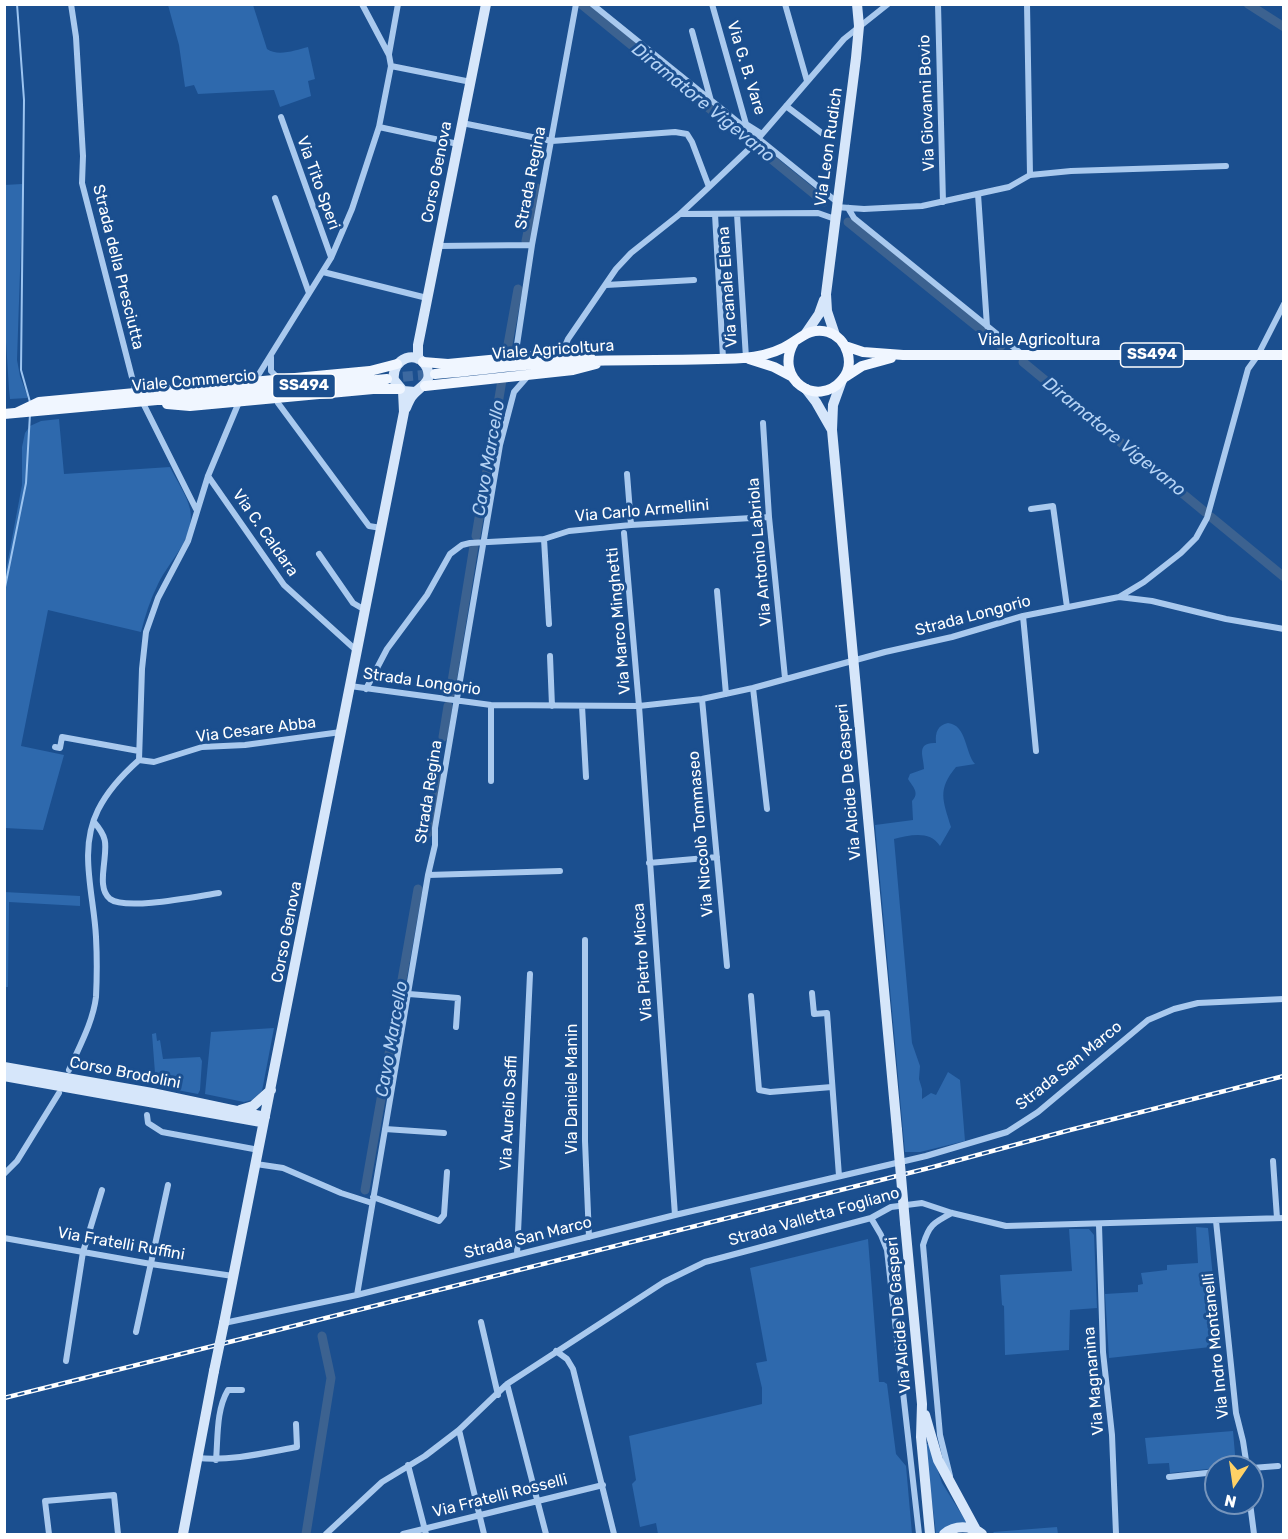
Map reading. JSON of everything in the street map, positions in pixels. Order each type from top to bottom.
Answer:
[{"type":"main road","name":"Corso Genova","points":[[183,1534],[404,412],[401,390],[393,375],[397,364],[417,360],[418,345],[486,4]]},
{"type":"main road","name":"Via Leon Rudich","points":[[826,294],[859,26],[857,4]]},
{"type":"main road","points":[[806,333],[819,314],[826,294]]},
{"type":"main road","points":[[826,294],[827,312],[835,335],[845,346],[849,361],[843,378]]},
{"type":"main road","points":[[806,333],[821,330],[835,335]]},
{"type":"main road","name":"Viale Agricoltura","points":[[435,374],[565,362],[746,358],[774,352],[806,333]]},
{"type":"main road","points":[[792,377],[788,359],[794,342]]},
{"type":"main road","name":"Viale Agricoltura","points":[[845,346],[863,352],[903,355],[1284,355]]},
{"type":"main road","points":[[417,360],[448,364],[562,353],[607,360]]},
{"type":"main road","name":"Viale Agricoltura","points":[[746,358],[774,367],[792,377],[806,389],[813,391],[829,390],[862,366],[903,355]]},
{"type":"main road","points":[[417,360],[428,374],[420,389]]},
{"type":"main road","points":[[139,397],[190,406],[373,389],[420,389],[507,376],[578,370],[607,360]]},
{"type":"main road","points":[[139,397],[254,382],[370,371],[397,364]]},
{"type":"main road","name":"Via Alcide De Gasperi","points":[[843,378],[833,405],[832,430],[922,1404],[921,1437],[930,1534]]},
{"type":"main road","name":"Viale Commercio","points":[[4,414],[22,412],[39,406],[387,379]]},
{"type":"main road","name":"Corso Genova","points":[[404,412],[420,389]]},
{"type":"main road","name":"Via Alcide De Gasperi","points":[[806,389],[832,430]]},
{"type":"main road","name":"Corso Brodolini","points":[[4,1067],[265,1119]]},
{"type":"main road","name":"Corso Brodolini","points":[[4,1076],[238,1114]]},
{"type":"main road","points":[[259,1146],[250,1128],[238,1114],[253,1106],[271,1090]]},
{"type":"main road","name":"Via Alcide De Gasperi","points":[[922,1404],[938,1460],[955,1494],[979,1532]]},
{"type":"main road","name":"Via Alcide De Gasperi","points":[[944,1534],[949,1530],[962,1527],[979,1532]]},
{"type":"street","name":"Strada della Presciutta","points":[[70,4],[76,37],[83,156],[82,183],[139,397],[196,509]]},
{"type":"street","points":[[254,382],[331,258],[352,208],[379,127],[391,66],[389,55],[362,4]]},
{"type":"street","points":[[389,55],[398,4]]},
{"type":"street","points":[[592,4],[837,204],[848,208],[922,206],[1009,187],[1030,175],[1071,171],[1226,166]]},
{"type":"street","name":"Via G. B. Vare","points":[[712,4],[746,124],[758,138]]},
{"type":"street","points":[[784,4],[807,81]]},
{"type":"street","points":[[562,353],[568,339],[616,269],[631,253],[709,188],[750,148],[843,39],[888,4]]},
{"type":"street","name":"Via Giovanni Bovio","points":[[938,4],[943,202]]},
{"type":"street","points":[[1027,4],[1030,175]]},
{"type":"street","name":"Strada Regina","points":[[516,358],[532,245],[576,5]]},
{"type":"street","points":[[692,31],[711,101]]},
{"type":"street","points":[[391,66],[471,82]]},
{"type":"street","points":[[786,106],[823,134]]},
{"type":"street","name":"Via Tito Speri","points":[[280,117],[331,258]]},
{"type":"street","points":[[462,123],[552,141],[675,132],[687,134],[692,141],[709,188]]},
{"type":"street","points":[[379,127],[458,144]]},
{"type":"street","points":[[978,194],[987,326]]},
{"type":"street","points":[[275,198],[309,293]]},
{"type":"street","points":[[848,208],[854,218],[1022,355]]},
{"type":"street","points":[[680,214],[818,213],[835,219]]},
{"type":"street","points":[[715,214],[723,358]]},
{"type":"street","name":"Via canale Elena","points":[[737,214],[746,358]]},
{"type":"street","points":[[438,246],[532,245]]},
{"type":"street","points":[[323,272],[428,298]]},
{"type":"street","points":[[606,285],[694,280]]},
{"type":"street","name":"Strada Longorio","points":[[350,686],[491,705],[639,706],[702,699],[952,637],[1023,616],[1119,597],[1144,582],[1196,538],[1207,518],[1248,369],[1258,355],[1284,304]]},
{"type":"street","points":[[271,356],[271,371],[280,380]]},
{"type":"street","name":"Strada Regina","points":[[357,1295],[435,845],[435,828],[500,445],[514,392],[529,374]]},
{"type":"street","points":[[507,376],[513,383],[514,392]]},
{"type":"street","points":[[69,1070],[93,1013],[96,997],[96,936],[87,849],[97,811],[116,781],[139,760],[142,669],[146,632],[158,598],[188,541],[208,476],[239,402]]},
{"type":"street","points":[[278,403],[369,526],[381,528]]},
{"type":"street","name":"Via Antonio Labriola","points":[[763,423],[769,517],[785,678]]},
{"type":"street","points":[[627,474],[631,525]]},
{"type":"street","name":"Via C. Caldara","points":[[208,476],[284,585],[357,651]]},
{"type":"street","points":[[1031,509],[1053,506],[1067,607]]},
{"type":"street","name":"Via Carlo Armellini","points":[[366,689],[387,649],[427,595],[450,554],[465,543],[544,539],[569,531],[631,525],[769,517]]},
{"type":"street","name":"Via Marco Minghetti","points":[[624,532],[639,706]]},
{"type":"street","points":[[544,539],[549,624]]},
{"type":"street","points":[[319,554],[352,603],[365,610]]},
{"type":"street","points":[[717,591],[726,694]]},
{"type":"street","points":[[1119,597],[1152,601],[1226,619],[1284,628]]},
{"type":"street","points":[[1023,616],[1036,751]]},
{"type":"street","points":[[550,656],[552,706]]},
{"type":"street","points":[[753,688],[767,809]]},
{"type":"street","name":"Via Niccolò Tommaseo","points":[[702,699],[727,966]]},
{"type":"street","name":"Strada Longorio","points":[[491,705],[491,781]]},
{"type":"street","points":[[582,706],[586,777]]},
{"type":"street","name":"Via Pietro Micca","points":[[639,706],[675,1215]]},
{"type":"street","name":"Via Cesare Abba","points":[[139,760],[154,762],[202,747],[245,745],[341,732]]},
{"type":"street","points":[[55,747],[60,748],[62,737],[139,751]]},
{"type":"street","points":[[94,822],[106,841],[103,882],[105,892],[110,899],[124,904],[144,903],[219,893]]},
{"type":"street","points":[[650,863],[717,857]]},
{"type":"street","points":[[428,875],[560,871]]},
{"type":"street","name":"Via Daniele Manin","points":[[585,940],[585,1141],[589,1237]]},
{"type":"street","name":"Via Aurelio Saffi","points":[[517,1254],[530,974]]},
{"type":"street","points":[[812,993],[814,1014],[827,1013],[839,1176]]},
{"type":"street","points":[[409,994],[458,998],[456,1027]]},
{"type":"street","points":[[751,996],[759,1090],[770,1092],[832,1087]]},
{"type":"street","name":"Strada San Marco","points":[[224,1323],[357,1295],[675,1215],[927,1156],[1007,1132],[1038,1112],[1132,1031],[1148,1020],[1173,1009],[1198,1003],[1284,999]]},
{"type":"street","points":[[4,1174],[17,1161],[59,1093]]},
{"type":"street","points":[[147,1115],[148,1123],[162,1132],[259,1146]]},
{"type":"street","points":[[385,1129],[444,1133]]},
{"type":"street","points":[[1273,1161],[1280,1218]]},
{"type":"street","points":[[256,1164],[283,1168],[315,1181],[440,1221],[444,1215],[447,1172]]},
{"type":"street","points":[[136,1332],[168,1185]]},
{"type":"street","points":[[66,1361],[83,1252],[102,1190]]},
{"type":"street","name":"Strada Valletta Fogliano","points":[[326,1534],[382,1482],[425,1456],[459,1430],[507,1384],[664,1282],[705,1262],[871,1218],[891,1207],[922,1203],[1006,1226],[1280,1218]]},
{"type":"street","points":[[952,1213],[933,1223],[923,1245],[940,1435],[955,1494]]},
{"type":"street","points":[[871,1218],[881,1234],[886,1250],[919,1534]]},
{"type":"street","name":"Via Indro Montanelli","points":[[1216,1221],[1236,1413],[1245,1455]]},
{"type":"street","name":"Via Magnanina","points":[[1099,1225],[1103,1352],[1112,1435],[1116,1534]]},
{"type":"street","name":"Via Fratelli Ruffini","points":[[4,1238],[233,1276]]},
{"type":"street","points":[[481,1322],[498,1395]]},
{"type":"street","points":[[556,1351],[567,1359],[573,1370],[614,1534]]},
{"type":"street","points":[[507,1384],[546,1534]]},
{"type":"street","points":[[216,1460],[219,1420],[224,1396],[228,1390],[242,1389]]},
{"type":"street","points":[[198,1458],[216,1460],[297,1447],[296,1425]]},
{"type":"street","points":[[459,1430],[484,1534]]},
{"type":"street","points":[[408,1465],[425,1532]]},
{"type":"street","points":[[1264,1467],[1278,1466]]},
{"type":"street","points":[[1169,1477],[1204,1473]]},
{"type":"street","name":"Via Fratelli Rosselli","points":[[403,1534],[425,1532],[479,1515],[603,1485]]},
{"type":"street","points":[[49,1534],[45,1501],[114,1495],[118,1534]]},
{"type":"street","points":[[1252,1515],[1254,1534]]},
{"type":"shaded area","points":[[168,5],[253,5],[267,49],[282,53],[308,47],[315,79],[308,81],[311,96],[280,107],[274,90],[198,94],[194,85],[185,87],[179,45]]},
{"type":"shaded area","points":[[22,184],[17,360],[27,398],[10,399],[4,311],[4,185]]},
{"type":"shaded area","points":[[59,419],[64,474],[170,467],[186,498],[191,519],[185,539],[155,590],[141,632],[48,610],[21,746],[64,755],[43,830],[5,828],[5,576],[22,485],[22,447],[25,433],[30,426],[41,421]]},
{"type":"shaded area","points":[[948,723],[959,729],[975,764],[956,767],[946,782],[943,796],[951,827],[940,846],[931,838],[919,835],[894,839],[912,1043],[920,1066],[922,1099],[931,1093],[936,1095],[948,1072],[960,1080],[965,1141],[920,1152],[905,1152],[875,825],[913,820],[912,801],[916,793],[908,779],[910,774],[924,769],[923,748],[929,743],[936,743],[938,730],[942,725]]},
{"type":"shaded area","points":[[4,892],[80,896],[80,906],[9,902],[8,987],[4,987]]},
{"type":"shaded area","points":[[274,1028],[262,1091],[252,1100],[244,1102],[205,1094],[211,1032]]},
{"type":"shaded area","points":[[156,1033],[157,1041],[160,1040],[163,1059],[200,1057],[202,1061],[198,1094],[156,1086],[152,1034]]},
{"type":"shaded area","points":[[1196,1227],[1208,1228],[1220,1346],[1109,1358],[1105,1294],[1138,1292],[1138,1285],[1143,1284],[1141,1273],[1167,1270],[1167,1265],[1198,1263]]},
{"type":"shaded area","points":[[1069,1229],[1089,1229],[1094,1235],[1097,1308],[1070,1310],[1069,1350],[1005,1355],[1004,1306],[1002,1305],[1000,1275],[1072,1271]]},
{"type":"shaded area","points":[[868,1239],[879,1382],[887,1384],[896,1454],[906,1466],[912,1534],[658,1534],[656,1523],[640,1527],[632,1484],[636,1480],[629,1436],[762,1404],[762,1388],[756,1363],[767,1361],[750,1268]]},
{"type":"shaded area","points":[[1233,1431],[1235,1455],[1204,1455],[1204,1469],[1170,1473],[1169,1463],[1148,1464],[1145,1438]]},
{"type":"shaded area","points":[[926,1444],[929,1444],[942,1483],[967,1523],[945,1528],[937,1534],[929,1478]]},
{"type":"shaded area","points":[[1057,1527],[1058,1534],[995,1534],[993,1532]]},
{"type":"waterway","points":[[17,4],[24,100],[21,370],[30,402]]},
{"type":"waterway","name":"Diramatore Vigevano","points":[[581,4],[824,202]]},
{"type":"waterway","points":[[1248,4],[1284,27]]},
{"type":"waterway","name":"Cavo Marcello","points":[[526,241],[537,188]]},
{"type":"waterway","name":"Diramatore Vigevano","points":[[848,222],[1001,346]]},
{"type":"waterway","name":"Cavo Marcello","points":[[507,350],[518,289]]},
{"type":"waterway","name":"Diramatore Vigevano","points":[[1023,362],[1205,512]]},
{"type":"waterway","name":"Cavo Marcello","points":[[476,536],[502,380]]},
{"type":"waterway","points":[[4,592],[26,483],[30,414]]},
{"type":"waterway","name":"Diramatore Vigevano","points":[[1211,517],[1284,577]]},
{"type":"waterway","name":"Cavo Marcello","points":[[450,694],[474,546]]},
{"type":"waterway","name":"Cavo Marcello","points":[[443,737],[448,706]]},
{"type":"waterway","points":[[428,833],[438,769]]},
{"type":"waterway","name":"Cavo Marcello","points":[[365,1190],[418,889]]},
{"type":"waterway","name":"Cavo Marcello","points":[[306,1534],[331,1378],[322,1336]]},
{"type":"tunnel","points":[[388,378],[435,374]]},
{"type":"railway","points":[[4,1398],[933,1167],[1284,1076]]}]
